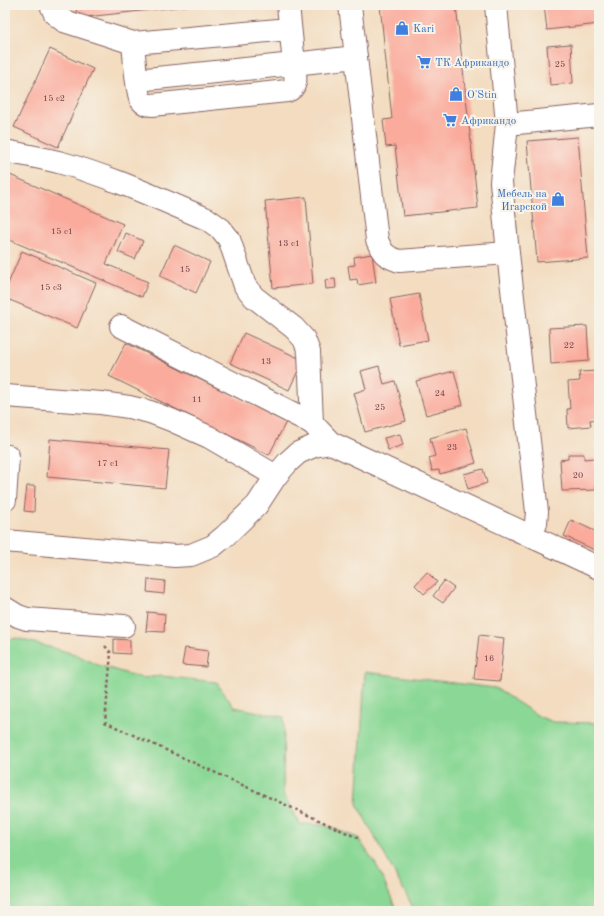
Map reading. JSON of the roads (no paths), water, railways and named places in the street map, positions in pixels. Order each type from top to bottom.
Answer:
[{"type":"street","points":[[51,5],[55,14],[64,21],[133,43],[290,29]]},
{"type":"street","points":[[288,5],[294,64]]},
{"type":"street","points":[[350,5],[377,240],[382,250],[389,258],[399,261],[508,253]]},
{"type":"street","points":[[496,5],[507,124],[501,182],[537,512],[536,523],[532,536]]},
{"type":"street","points":[[133,43],[138,80],[356,57]]},
{"type":"street","points":[[507,124],[599,115]]},
{"type":"street","points":[[5,151],[61,163],[113,180],[207,219],[221,229],[229,239],[245,286],[254,298],[294,328],[304,339],[309,352],[312,423]]},
{"type":"street","points":[[120,326],[312,423],[331,443],[599,568]]},
{"type":"street","points":[[5,396],[102,403],[150,412],[209,437],[276,476]]},
{"type":"street","points":[[5,541],[175,556],[191,555],[213,546],[225,536],[257,504],[276,476],[298,453],[314,446],[331,443]]},
{"type":"street","points":[[5,500],[8,456]]},
{"type":"street","points":[[5,608],[18,616],[27,619],[124,626]]},
{"type":"place","name":"Kari","points":[[402,28]]},
{"type":"place","name":"ТК Африкандо","points":[[424,62]]},
{"type":"place","name":"O'Stin","points":[[456,94]]},
{"type":"place","name":"Африкандо","points":[[450,120]]},
{"type":"place","name":"Мебель на Игарской","points":[[558,199]]}]
